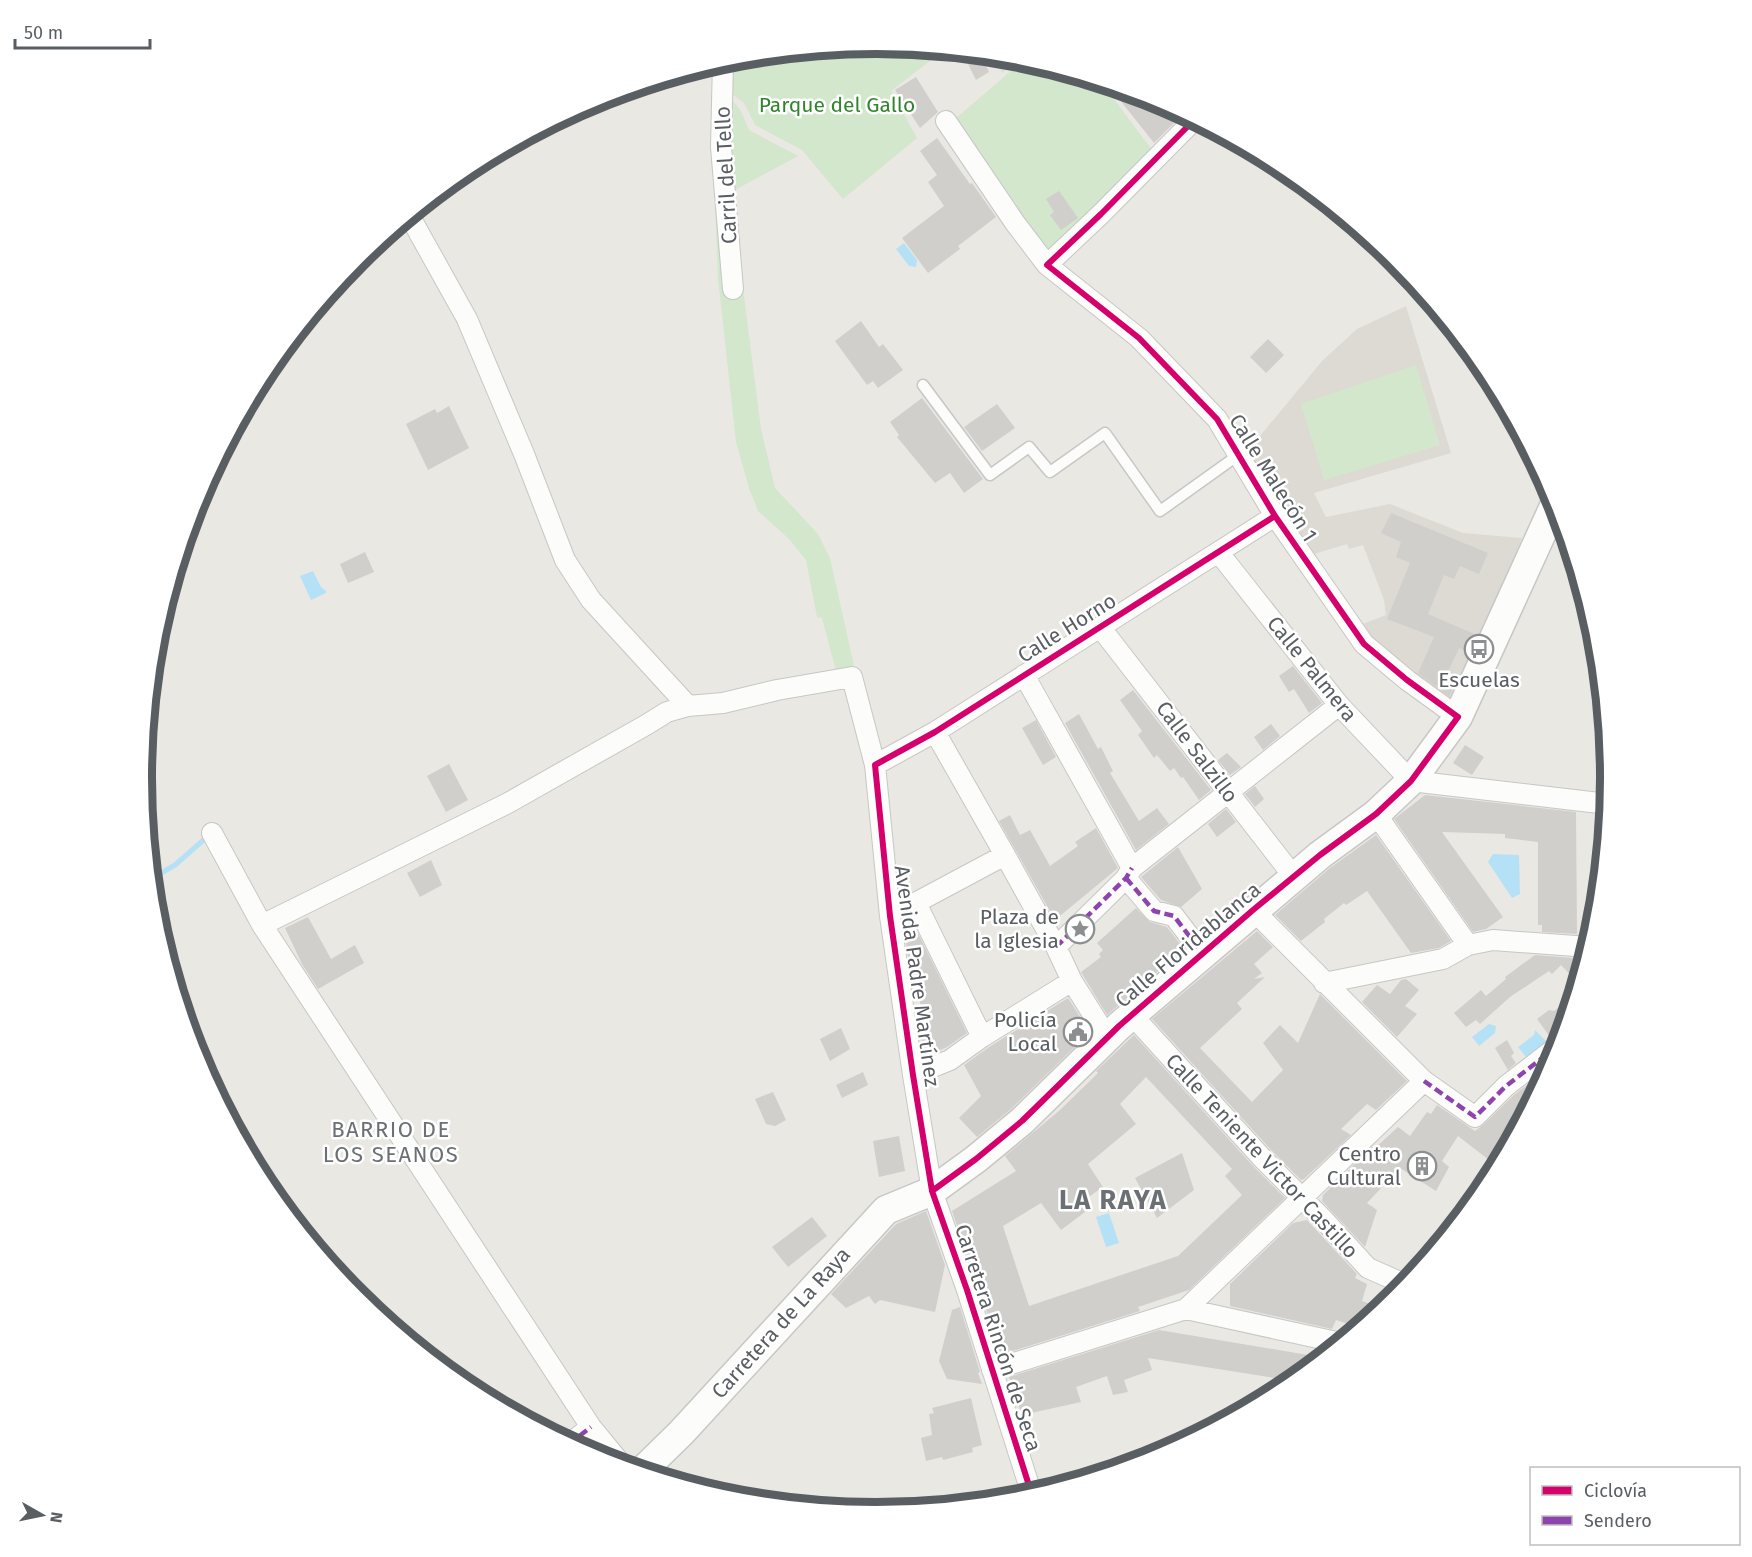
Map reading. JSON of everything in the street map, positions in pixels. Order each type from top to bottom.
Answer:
[{"type":"main road","name":"Calle Floridablanca","points":[[932,1191],[1022,1121],[1132,1015],[1253,910],[1320,855],[1376,814],[1411,781],[1458,717],[1550,515]]},
{"type":"main road","name":"Carretera de La Raya","points":[[647,1466],[681,1433],[886,1210],[932,1191]]},
{"type":"street","name":"Carril del Tello","points":[[723,71],[722,147],[733,289]]},
{"type":"street","name":"Calle Malecón 1","points":[[946,122],[1015,223],[1047,265],[1139,338],[1217,418],[1237,456],[1275,516],[1364,644],[1407,680],[1458,717]]},
{"type":"street","points":[[1047,265],[1189,126]]},
{"type":"street","points":[[262,925],[508,803],[646,725],[666,711],[688,706],[591,600],[565,560],[524,454],[467,319],[413,222]]},
{"type":"street","name":"Calle Horno","points":[[875,765],[935,732],[1275,516]]},
{"type":"street","name":"Calle Palmera","points":[[1219,553],[1338,705],[1411,781]]},
{"type":"street","name":"Calle Salzillo","points":[[1100,627],[1294,878]]},
{"type":"street","points":[[1024,675],[1129,873],[1154,911],[1174,916],[1203,954]]},
{"type":"street","name":"Avenida Padre Martínez","points":[[688,706],[723,703],[777,690],[852,677],[875,765],[890,916],[932,1191]]},
{"type":"street","points":[[1056,947],[1129,873],[1338,705]]},
{"type":"street","points":[[935,732],[1056,947],[1072,981],[1107,1037]]},
{"type":"street","points":[[1411,781],[1599,803]]},
{"type":"street","points":[[1376,814],[1468,945]]},
{"type":"street","points":[[212,833],[262,925],[591,1428],[612,1453]]},
{"type":"street","points":[[890,916],[1005,855]]},
{"type":"street","points":[[916,903],[982,1037]]},
{"type":"street","points":[[1253,910],[1424,1081],[1475,1117],[1506,1086],[1545,1056]]},
{"type":"street","points":[[1324,983],[1443,959],[1468,945],[1493,940],[1581,946]]},
{"type":"street","points":[[913,1076],[950,1060],[982,1037],[1072,981]]},
{"type":"street","name":"Calle Teniente Victor Castillo","points":[[1132,1015],[1263,1160],[1368,1268],[1397,1281]]},
{"type":"street","points":[[992,1370],[1186,1309],[1424,1081]]},
{"type":"street","name":"Carretera Rincón de Seca","points":[[932,1191],[1029,1486]]},
{"type":"street","points":[[1186,1309],[1332,1341]]},
{"type":"street","points":[[577,1438],[591,1428]]},
{"type":"lane","points":[[923,385],[990,475],[1029,447],[1050,472],[1105,433],[1160,511],[1237,456]]},
{"type":"shaded area","points":[[1406,306],[1451,453],[1314,493],[1326,517],[1390,504],[1463,533],[1522,538],[1454,700],[1414,683],[1355,627],[1386,615],[1384,600],[1363,545],[1349,549],[1347,544],[1311,555],[1246,453],[1322,361],[1357,329]]},
{"type":"green space","name":"Parque del Gallo","points":[[876,54],[935,57],[891,91],[917,138],[843,199],[802,150],[755,125],[744,103],[727,90],[728,70],[781,60]]},
{"type":"green space","points":[[997,65],[1010,67],[1002,73]]},
{"type":"green space","points":[[1017,68],[1109,92],[1155,154],[1048,259],[955,119]]},
{"type":"green space","points":[[711,96],[733,102],[740,109],[749,130],[798,156],[733,191],[761,429],[775,488],[818,534],[830,558],[854,666],[836,671],[822,618],[817,617],[806,560],[789,539],[758,511],[736,442],[718,278]]},
{"type":"green space","points":[[1416,365],[1440,445],[1324,480],[1301,404]]},
{"type":"water","points":[[904,243],[917,260],[916,267],[909,266],[896,249]]},
{"type":"water","points":[[313,571],[326,593],[311,600],[300,576]]},
{"type":"water","points":[[1493,854],[1519,855],[1520,894],[1512,898],[1488,862]]},
{"type":"water","points":[[1489,1024],[1496,1026],[1495,1033],[1479,1046],[1472,1037]]},
{"type":"water","points":[[1535,1030],[1547,1042],[1526,1057],[1518,1047],[1534,1035]]},
{"type":"water","points":[[1109,1213],[1119,1243],[1106,1247],[1096,1217]]},
{"type":"building","points":[[966,60],[984,62],[989,72],[976,80]]},
{"type":"building","points":[[916,77],[938,112],[920,128],[895,90]]},
{"type":"building","points":[[1116,95],[1177,120],[1154,143]]},
{"type":"building","points":[[937,138],[996,217],[958,246],[960,249],[928,273],[902,238],[944,206],[928,182],[937,175],[920,151]]},
{"type":"building","points":[[1059,191],[1078,218],[1061,230],[1050,215],[1054,212],[1046,199]]},
{"type":"building","points":[[861,321],[879,347],[883,344],[903,370],[878,388],[873,381],[867,385],[835,341]]},
{"type":"building","points":[[1268,339],[1284,355],[1266,373],[1250,357]]},
{"type":"building","points":[[922,398],[983,479],[964,493],[950,473],[935,483],[897,437],[899,435],[890,422]]},
{"type":"building","points":[[997,404],[1015,428],[982,451],[964,427]]},
{"type":"building","points":[[449,406],[469,448],[428,470],[406,424],[435,409],[437,413]]},
{"type":"building","points":[[1391,513],[1488,553],[1479,574],[1460,566],[1454,579],[1444,575],[1428,614],[1477,635],[1469,652],[1459,648],[1446,676],[1456,681],[1449,696],[1418,673],[1434,637],[1387,619],[1410,563],[1396,557],[1401,542],[1381,533]]},
{"type":"building","points":[[365,552],[374,572],[348,583],[340,564]]},
{"type":"building","points":[[1293,666],[1322,703],[1309,713],[1294,689],[1289,692],[1279,676]]},
{"type":"building","points":[[1133,690],[1211,790],[1199,800],[1174,768],[1170,771],[1157,755],[1154,758],[1138,735],[1142,731],[1120,700]]},
{"type":"building","points":[[1079,714],[1098,749],[1101,747],[1113,771],[1110,773],[1139,821],[1157,808],[1169,824],[1136,850],[1065,723]]},
{"type":"building","points":[[1036,720],[1056,757],[1043,765],[1022,728]]},
{"type":"building","points":[[1271,724],[1280,736],[1263,750],[1254,737]]},
{"type":"building","points":[[1465,745],[1484,757],[1472,775],[1453,763]]},
{"type":"building","points":[[1227,753],[1241,767],[1230,775],[1218,760]]},
{"type":"building","points":[[449,764],[468,800],[446,812],[427,776]]},
{"type":"building","points":[[1255,786],[1264,799],[1255,807],[1245,794]]},
{"type":"building","points":[[1425,795],[1576,812],[1577,934],[1542,932],[1542,925],[1538,925],[1538,842],[1505,838],[1505,834],[1442,832],[1503,917],[1486,929],[1473,932],[1394,819]]},
{"type":"building","points":[[1226,809],[1236,822],[1217,837],[1208,824]]},
{"type":"building","points":[[1010,815],[1020,835],[1030,830],[1050,866],[1078,846],[1075,842],[1096,828],[1118,868],[1055,920],[999,821]]},
{"type":"building","points":[[1376,835],[1451,941],[1439,948],[1411,953],[1367,891],[1346,905],[1344,903],[1301,941],[1275,915],[1330,868]]},
{"type":"building","points":[[1178,847],[1202,889],[1181,907],[1161,900],[1141,877]]},
{"type":"building","points":[[431,860],[442,885],[420,897],[407,873]]},
{"type":"building","points":[[1136,908],[1150,922],[1167,927],[1184,949],[1107,1015],[1081,972],[1101,957],[1099,954],[1103,950],[1097,943]]},
{"type":"building","points":[[308,917],[331,959],[355,945],[364,963],[318,989],[302,964],[285,928]]},
{"type":"building","points":[[911,919],[967,1033],[947,1047],[923,1058],[919,1009],[921,1008],[916,979],[908,957],[903,921]]},
{"type":"building","points":[[1257,931],[1273,947],[1254,964],[1262,973],[1254,979],[1265,977],[1237,1003],[1242,1009],[1200,1048],[1252,1102],[1283,1070],[1263,1043],[1280,1025],[1298,1043],[1320,994],[1407,1081],[1376,1110],[1367,1104],[1341,1129],[1351,1135],[1301,1180],[1152,1019]]},
{"type":"building","points":[[1535,955],[1578,958],[1573,977],[1561,965],[1552,974],[1549,971],[1510,997],[1480,1024],[1476,1020],[1466,1027],[1454,1013],[1481,990],[1486,996],[1506,979],[1505,977]]},
{"type":"building","points":[[1406,979],[1419,990],[1405,1006],[1417,1014],[1397,1037],[1362,1002],[1377,985],[1390,994],[1401,980]]},
{"type":"building","points":[[1068,998],[1090,1032],[1011,1109],[977,1137],[959,1118],[981,1096],[964,1065]]},
{"type":"building","points":[[1560,1006],[1562,1009],[1553,1035],[1550,1037],[1537,1019],[1549,1010],[1554,1011]]},
{"type":"building","points":[[841,1028],[850,1049],[830,1061],[820,1039]]},
{"type":"building","points":[[1134,1035],[1285,1198],[1189,1290],[1138,1307],[1140,1311],[1000,1355],[952,1211],[1016,1171],[1005,1156],[1060,1110],[1098,1073],[1096,1071]],"holes":[[[1146,1077],[1232,1169],[1225,1176],[1242,1195],[1178,1256],[1029,1306],[1003,1226],[1041,1203],[1061,1230],[1089,1209],[1083,1201],[1103,1187],[1088,1164],[1136,1124],[1120,1104]]]},
{"type":"building","points":[[1507,1040],[1514,1053],[1511,1056],[1516,1063],[1508,1070],[1495,1048]]},
{"type":"building","points":[[863,1072],[868,1085],[842,1098],[836,1085]]},
{"type":"building","points":[[1532,1081],[1533,1082],[1490,1161],[1458,1136],[1442,1161],[1449,1167],[1436,1191],[1400,1168],[1367,1203],[1377,1210],[1365,1247],[1322,1201],[1323,1195],[1372,1147],[1374,1149],[1398,1127],[1410,1136],[1427,1112],[1431,1114],[1437,1105],[1475,1131]]},
{"type":"building","points":[[773,1092],[786,1120],[775,1126],[766,1124],[755,1099]]},
{"type":"building","points":[[899,1136],[905,1171],[879,1177],[873,1141]]},
{"type":"building","points":[[1182,1153],[1194,1190],[1157,1218],[1135,1178]]},
{"type":"building","points":[[926,1211],[945,1265],[935,1312],[880,1300],[875,1304],[869,1296],[846,1308],[831,1294],[896,1224]]},
{"type":"building","points":[[812,1217],[827,1236],[788,1267],[772,1247]]},
{"type":"building","points":[[1307,1220],[1357,1274],[1355,1278],[1367,1284],[1362,1301],[1373,1305],[1351,1325],[1336,1320],[1332,1329],[1230,1306],[1230,1284],[1293,1223]]},
{"type":"building","points":[[960,1307],[982,1384],[947,1379],[939,1361],[952,1310]]},
{"type":"building","points":[[1159,1330],[1308,1355],[1307,1361],[1282,1379],[1148,1358],[1152,1370],[1124,1380],[1128,1392],[1113,1395],[1107,1376],[1076,1387],[1081,1402],[1022,1415],[1009,1377]]},
{"type":"building","points":[[971,1398],[982,1445],[972,1448],[973,1452],[943,1460],[942,1457],[926,1461],[921,1438],[932,1435],[929,1414],[934,1413],[932,1408]]},
{"type":"waterway","points":[[158,875],[175,865],[208,836]]},
{"type":"marked path","points":[[1056,947],[1126,878],[1132,868]]},
{"type":"marked path","points":[[1126,878],[1154,911],[1174,916],[1203,954]]},
{"type":"marked path","points":[[1424,1081],[1475,1117],[1506,1086],[1545,1056]]},
{"type":"marked path","points":[[577,1438],[591,1427]]},
{"type":"cycle path","points":[[932,1191],[1022,1121],[1119,1026],[1253,910],[1320,855],[1376,814],[1411,781],[1458,717],[1407,680],[1364,644],[1275,516],[1217,419],[1139,338],[1047,265],[1189,126]]},
{"type":"cycle path","points":[[1029,1486],[967,1290],[932,1191],[890,916],[875,765],[935,732],[1275,516]]},
{"type":"place","name":"Escuelas","points":[[1479,649]]},
{"type":"place","name":"Plaza de la Iglesia","points":[[1080,929]]},
{"type":"place","name":"Policía Local","points":[[1078,1032]]},
{"type":"place","name":"Centro Cultural","points":[[1422,1166]]},
{"type":"district","name":"BARRIO DE LOS SEANOS","points":[[391,1142]]},
{"type":"district","name":"LA RAYA","points":[[1113,1200]]}]
